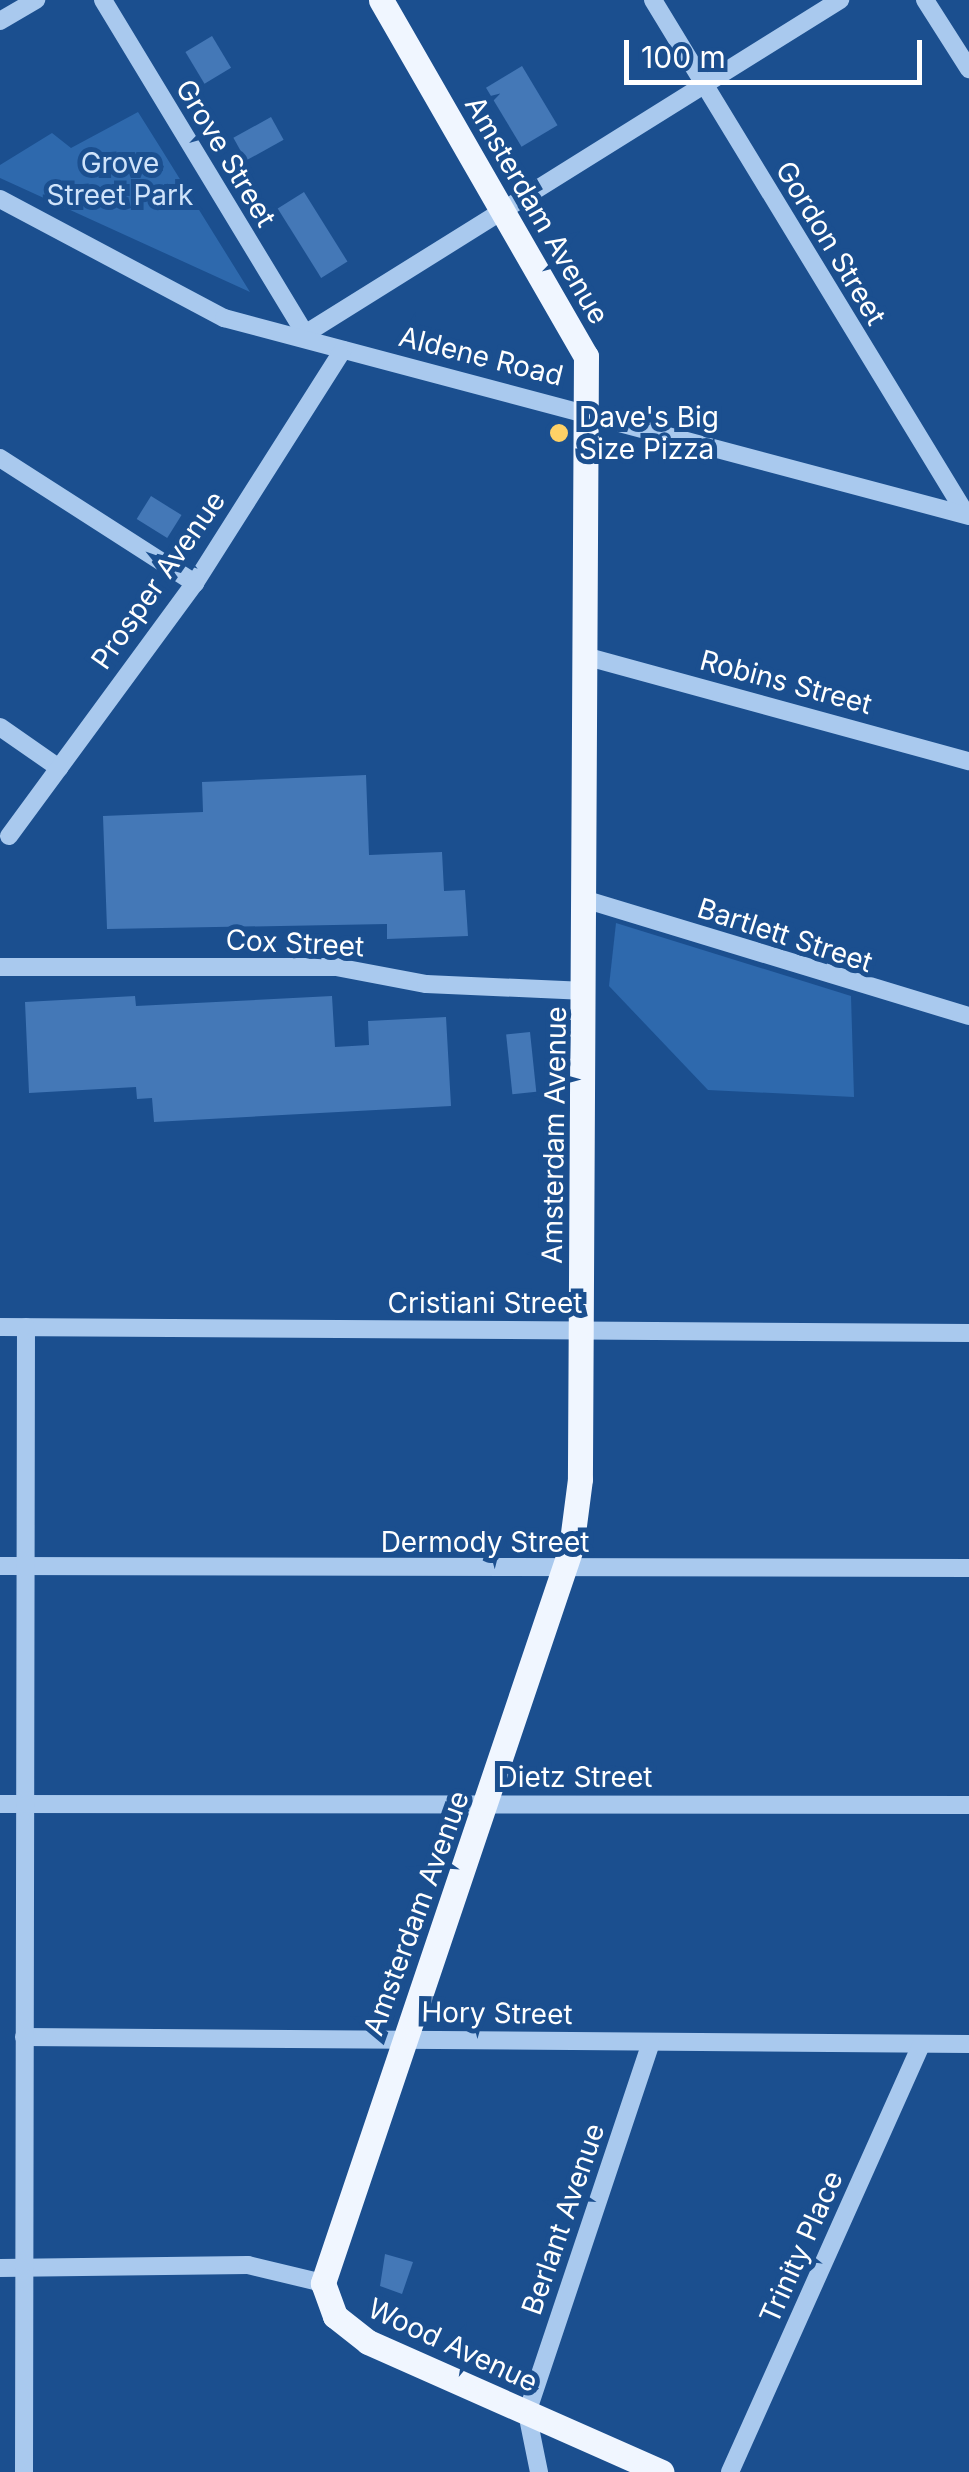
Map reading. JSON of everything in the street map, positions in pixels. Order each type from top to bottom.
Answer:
[{"type":"main road","name":"Amsterdam Avenue","points":[[323,2283],[403,2039],[488,1804],[563,1570],[580,1479],[587,900],[586,356],[381,0]]},
{"type":"main road","name":"Wood Avenue","points":[[323,2283],[336,2316],[356,2336],[662,2472]]},
{"type":"street","points":[[0,21],[36,0]]},
{"type":"street","name":"Grove Street","points":[[103,0],[304,334]]},
{"type":"street","name":"Gordon Street","points":[[653,0],[967,512]]},
{"type":"street","points":[[304,334],[500,205],[840,0]]},
{"type":"street","points":[[926,0],[969,69]]},
{"type":"street","name":"Aldene Road","points":[[0,199],[224,318],[304,334],[343,350],[967,512]]},
{"type":"street","name":"Prosper Avenue","points":[[9,836],[194,583],[343,350]]},
{"type":"street","points":[[0,458],[194,583]]},
{"type":"street","name":"Robins Street","points":[[588,657],[969,761]]},
{"type":"street","points":[[0,727],[59,768]]},
{"type":"street","name":"Bartlett Street","points":[[587,900],[969,1015]]},
{"type":"street","name":"Cox Street","points":[[0,966],[336,967],[426,984],[586,991]]},
{"type":"street","name":"Cristiani Street","points":[[0,1327],[969,1333]]},
{"type":"street","points":[[24,2472],[26,1327]]},
{"type":"street","name":"Dermody Street","points":[[0,1566],[969,1568]]},
{"type":"street","name":"Dietz Street","points":[[0,1804],[969,1805]]},
{"type":"street","name":"Hory Street","points":[[24,2037],[969,2044]]},
{"type":"street","name":"Berlant Avenue","points":[[538,2472],[527,2413],[651,2043]]},
{"type":"street","name":"Trinity Place","points":[[730,2472],[922,2045]]},
{"type":"street","points":[[0,2268],[248,2265],[323,2283]]},
{"type":"green space","name":"Grove Street Park","points":[[138,112],[250,292],[0,178],[0,165],[52,133],[71,148]]},
{"type":"green space","points":[[616,923],[851,996],[854,1097],[708,1090],[609,986]]},
{"type":"building","points":[[212,36],[231,68],[204,84],[185,52]]},
{"type":"building","points":[[522,66],[558,125],[522,147],[486,88]]},
{"type":"building","points":[[271,117],[284,140],[246,161],[233,138]]},
{"type":"building","points":[[304,192],[347,262],[321,278],[278,208]]},
{"type":"building","points":[[151,496],[182,515],[167,538],[137,519]]},
{"type":"building","points":[[366,775],[369,855],[442,852],[444,891],[465,890],[468,936],[387,939],[387,924],[107,929],[103,816],[203,812],[202,782]]},
{"type":"building","points":[[135,996],[136,1006],[332,996],[335,1047],[369,1045],[368,1021],[446,1017],[451,1106],[154,1122],[152,1098],[137,1099],[136,1087],[29,1093],[25,1002]]},
{"type":"building","points":[[530,1032],[536,1092],[512,1094],[506,1035]]},
{"type":"building","points":[[385,2254],[413,2262],[402,2294],[380,2286]]},
{"type":"place","name":"Dave's Big Size Pizza","points":[[559,433]]}]
